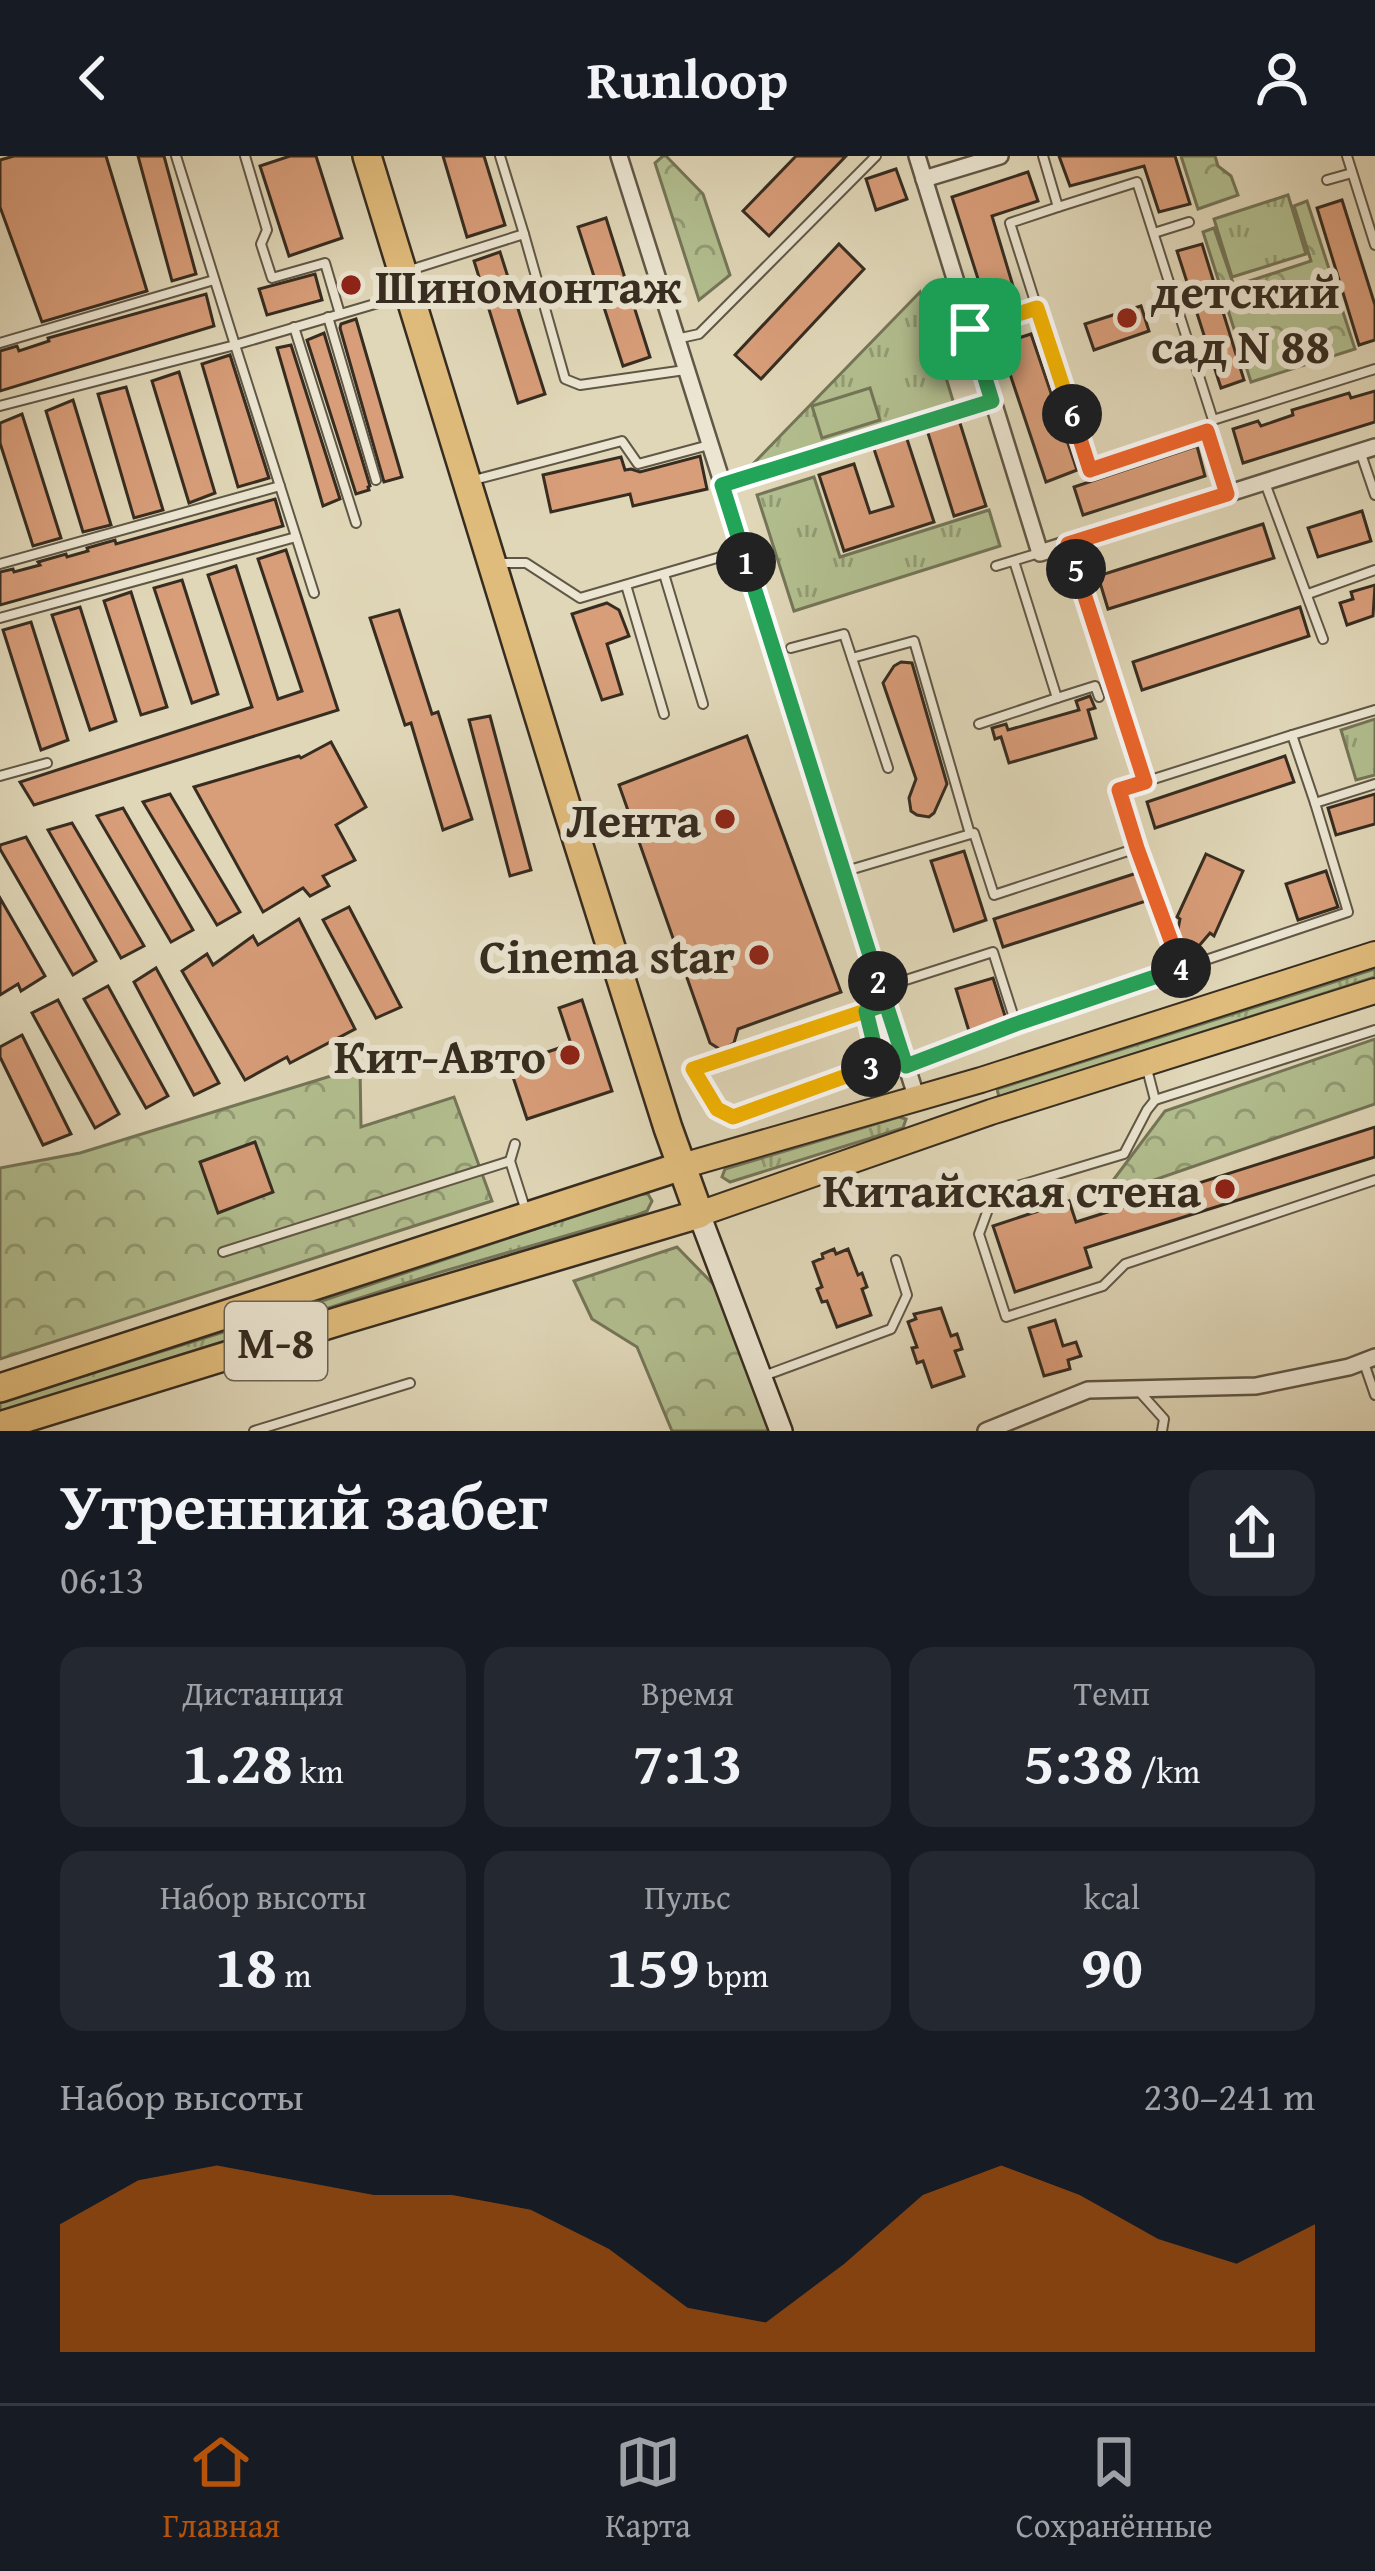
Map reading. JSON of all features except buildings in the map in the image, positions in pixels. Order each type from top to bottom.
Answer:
[{"type":"highway","points":[[367,156],[491,563],[700,1214]]},
{"type":"highway","name":"М-8","points":[[0,1388],[682,1166]]},
{"type":"highway","name":"М-8","points":[[0,1426],[700,1214]]},
{"type":"main road","points":[[682,1166],[981,1080],[1375,954]]},
{"type":"main road","points":[[781,1431],[700,1214],[991,1112],[1375,991]]},
{"type":"main road","points":[[981,1080],[991,1112]]},
{"type":"main road","points":[[917,1099],[927,1134]]},
{"type":"street","points":[[917,156],[1040,553],[1368,449]]},
{"type":"street","points":[[924,179],[1000,156]]},
{"type":"street","points":[[621,163],[917,1099]]},
{"type":"street","points":[[986,1431],[1088,1390],[1256,1386],[1369,1359]]},
{"type":"lane","points":[[176,156],[314,593]]},
{"type":"lane","points":[[245,156],[267,230],[261,244],[272,278],[325,263],[340,314]]},
{"type":"lane","points":[[500,156],[565,379],[580,385],[686,370]]},
{"type":"lane","points":[[621,163],[637,156]]},
{"type":"lane","points":[[676,339],[699,334],[876,156]]},
{"type":"lane","points":[[1043,156],[1058,207]]},
{"type":"lane","points":[[1348,156],[1375,245]]},
{"type":"lane","points":[[1327,180],[1352,173]]},
{"type":"lane","points":[[1213,420],[1137,182],[1010,223],[1090,470],[1207,431],[1213,420],[1375,369]]},
{"type":"lane","points":[[1154,232],[1189,223]]},
{"type":"lane","points":[[0,406],[340,314],[524,234]]},
{"type":"lane","points":[[0,343],[214,280]]},
{"type":"lane","points":[[970,329],[1037,308]]},
{"type":"lane","points":[[328,317],[376,479]]},
{"type":"lane","points":[[295,327],[356,523]]},
{"type":"lane","points":[[722,485],[992,401]]},
{"type":"lane","points":[[1207,431],[1227,494]]},
{"type":"lane","points":[[466,482],[622,441],[638,464],[709,445]]},
{"type":"lane","points":[[1368,449],[1375,495]]},
{"type":"lane","points":[[1265,482],[1323,639]]},
{"type":"lane","points":[[0,564],[280,486]]},
{"type":"lane","points":[[0,618],[296,538]]},
{"type":"lane","points":[[1068,544],[1145,782]]},
{"type":"lane","points":[[491,563],[526,563],[580,598],[742,551]]},
{"type":"lane","points":[[996,566],[1040,553]]},
{"type":"lane","points":[[1014,561],[1057,698]]},
{"type":"lane","points":[[1307,594],[1375,570]]},
{"type":"lane","points":[[664,574],[704,704]]},
{"type":"lane","points":[[626,585],[664,714]]},
{"type":"lane","points":[[791,648],[844,634],[888,768]]},
{"type":"lane","points":[[852,658],[914,641],[970,835]]},
{"type":"lane","points":[[979,724],[1095,686],[1099,697]]},
{"type":"lane","points":[[1181,968],[1119,790],[1375,710]]},
{"type":"lane","points":[[906,1066],[1348,912],[1292,735]]},
{"type":"lane","points":[[0,776],[47,763]]},
{"type":"lane","points":[[1315,803],[1375,784]]},
{"type":"lane","points":[[844,872],[974,833],[994,895],[1137,848]]},
{"type":"lane","points":[[866,1011],[879,1064],[738,1115],[727,1116],[717,1109],[693,1069],[866,1011],[883,996],[993,952],[1016,1024]]},
{"type":"lane","points":[[1375,1030],[1155,1100],[1124,1154],[994,1193],[979,1234],[1006,1317],[1102,1286],[1125,1264],[1375,1180]]},
{"type":"lane","points":[[1145,1064],[1155,1100]]},
{"type":"lane","points":[[515,1144],[510,1161],[528,1215]]},
{"type":"lane","points":[[223,1252],[510,1161]]},
{"type":"lane","points":[[760,1377],[891,1329],[907,1295],[896,1260]]},
{"type":"lane","points":[[1369,1359],[1375,1395]]},
{"type":"lane","points":[[254,1431],[410,1383]]},
{"type":"lane","points":[[1137,1389],[1164,1419],[1162,1431]]},
{"type":"green space","points":[[663,156],[703,194],[730,275],[699,300],[655,163]]},
{"type":"green space","points":[[1181,156],[1215,156],[1218,166],[1231,176],[1238,195],[1198,209]]},
{"type":"green space","points":[[1288,195],[1306,254],[1232,277],[1214,219]]},
{"type":"green space","points":[[1307,201],[1355,349],[1251,382],[1203,232],[1214,228],[1234,286],[1311,261],[1294,206]]},
{"type":"green space","points":[[920,292],[954,404],[751,466]]},
{"type":"green space","points":[[870,388],[880,420],[822,438],[812,406]]},
{"type":"green space","points":[[814,477],[840,557],[989,510],[1000,546],[794,611],[757,495]]},
{"type":"green space","points":[[1375,719],[1375,775],[1356,780],[1341,730]]},
{"type":"green space","points":[[1375,969],[1375,977],[999,1097],[997,1089]]},
{"type":"green space","points":[[1375,1039],[1375,1104],[1099,1199],[1165,1111]]},
{"type":"green space","points":[[360,1067],[361,1127],[454,1097],[492,1201],[0,1359],[0,1168],[80,1153]]},
{"type":"green space","points":[[899,1117],[906,1119],[903,1128],[730,1182],[722,1177],[725,1169]]},
{"type":"green space","points":[[648,1194],[652,1201],[647,1211],[637,1215],[441,1272],[0,1413],[0,1402],[304,1307]]},
{"type":"green space","points":[[677,1247],[715,1286],[771,1431],[672,1431],[637,1347],[592,1319],[574,1281]]},
{"type":"place","name":"Шиномонтаж","points":[[351,285]]},
{"type":"place","name":"детский сад N 88","points":[[1127,318]]},
{"type":"place","name":"Лента","points":[[725,819]]},
{"type":"place","name":"Cinema star","points":[[759,955]]},
{"type":"place","name":"Кит-Авто","points":[[570,1055]]},
{"type":"place","name":"Китайская стена","points":[[1225,1189]]},
{"type":"route","points":[[970,329],[992,401],[722,485],[886,1004],[693,1069],[717,1109],[727,1116],[879,1064],[866,1011],[886,1004],[906,1066],[1181,968],[1119,790],[1145,782],[1068,544],[1227,494],[1218,464],[1207,431],[1090,470],[1037,308],[970,329]]}]
